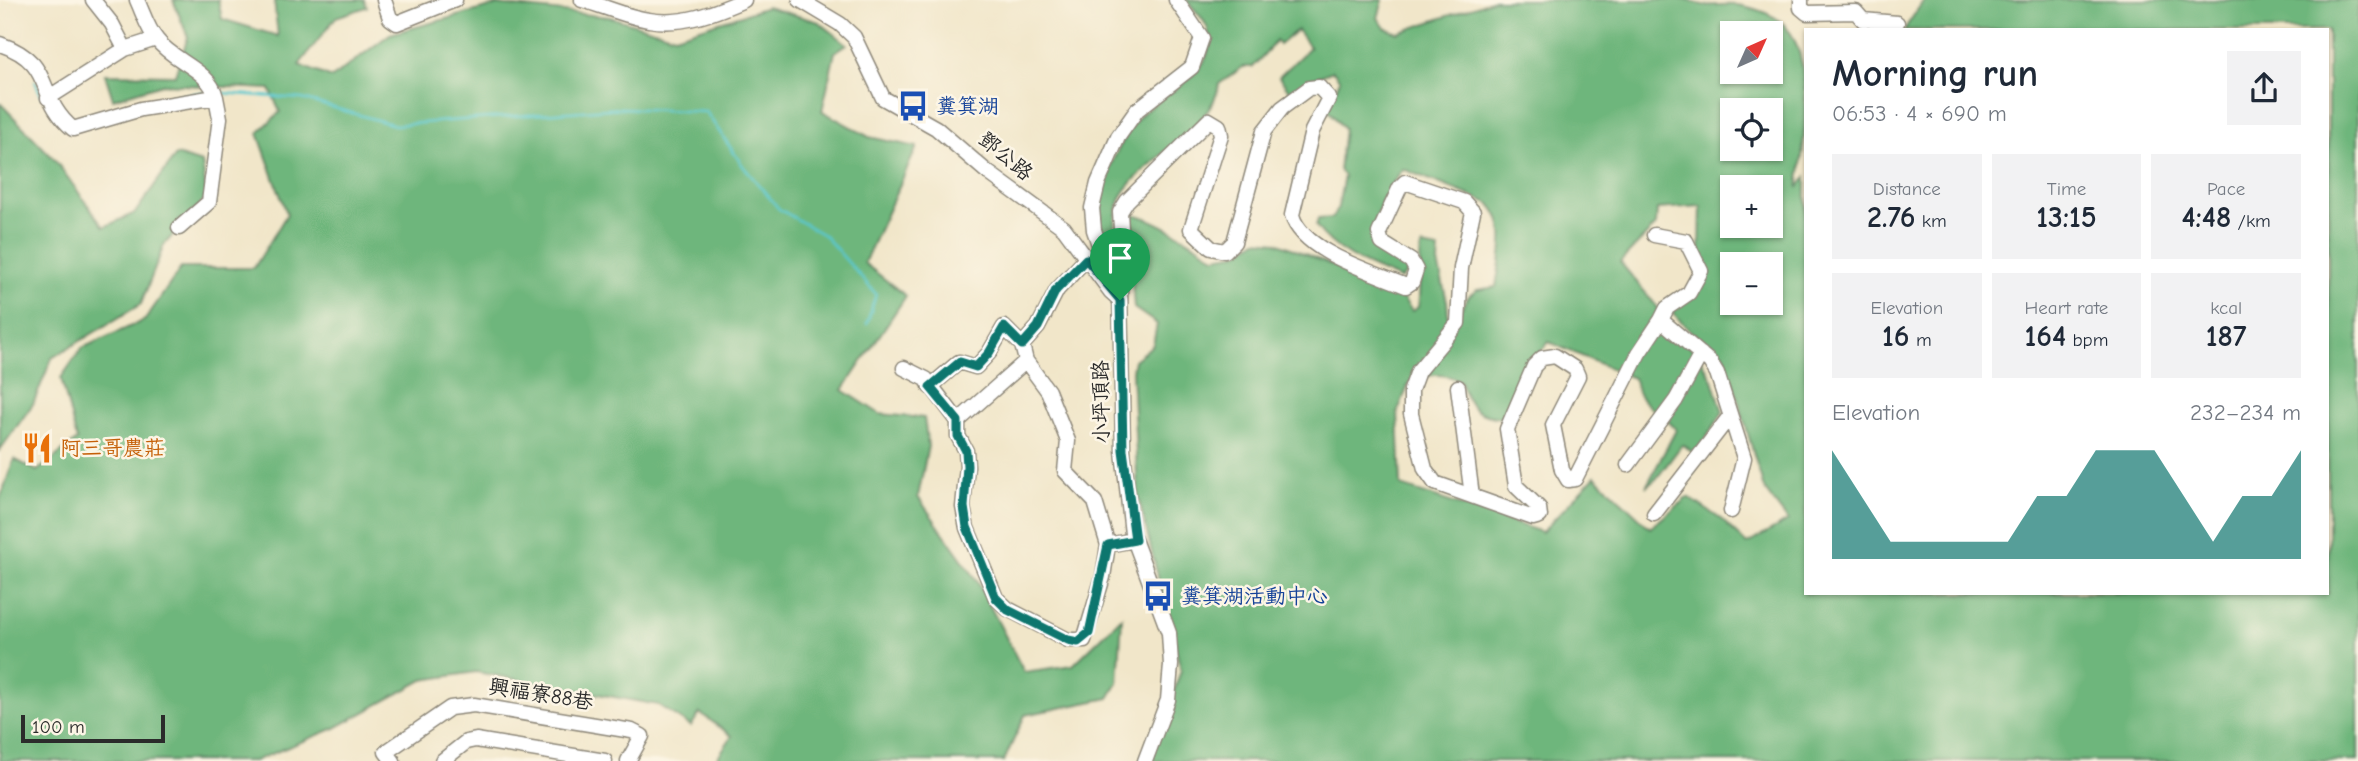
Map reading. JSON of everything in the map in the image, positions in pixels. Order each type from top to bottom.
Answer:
[{"type":"street","points":[[93,0],[112,24],[125,49]]},
{"type":"street","points":[[137,0],[156,39],[214,87],[220,118],[209,202],[179,228]]},
{"type":"street","points":[[384,0],[390,18],[397,23],[455,0]]},
{"type":"street","points":[[582,0],[648,20],[672,22],[695,18],[744,0]]},
{"type":"street","name":"鄧公路","points":[[800,0],[841,24],[854,37],[883,98],[960,145],[986,171],[1064,228],[1086,259],[1120,295]]},
{"type":"street","name":"小坪頂路","points":[[1145,761],[1167,700],[1171,665],[1168,633],[1135,540],[1123,450],[1120,295],[1094,230],[1092,208],[1098,183],[1118,137],[1137,110],[1192,67],[1199,54],[1202,38],[1176,0]]},
{"type":"street","points":[[1801,0],[1801,8],[1807,13],[1856,12],[1863,20],[1897,23]]},
{"type":"street","points":[[48,97],[125,49],[156,39]]},
{"type":"street","points":[[0,44],[29,57],[38,68],[48,97],[73,129],[141,109],[216,97]]},
{"type":"street","points":[[1120,295],[1124,279],[1120,212],[1127,201],[1209,120],[1219,126],[1221,135],[1192,229],[1211,248],[1225,251],[1234,242],[1264,131],[1282,108],[1309,88],[1325,90],[1329,98],[1312,131],[1292,215],[1299,230],[1314,246],[1406,286],[1412,282],[1416,270],[1411,261],[1382,243],[1379,233],[1400,187],[1405,182],[1464,202],[1473,212],[1461,268],[1458,323],[1418,371],[1411,390],[1411,414],[1425,469],[1435,483],[1533,518],[1539,516],[1539,508],[1516,486],[1507,429],[1534,366],[1542,358],[1555,356],[1575,369],[1578,376],[1553,425],[1562,470],[1568,480],[1575,479],[1639,353],[1667,308],[1689,293],[1701,271],[1686,240],[1654,235]]},
{"type":"street","points":[[1022,345],[1038,327],[1056,290],[1086,259]]},
{"type":"street","points":[[1661,320],[1701,354],[1717,373],[1744,458],[1731,511]]},
{"type":"street","points":[[904,368],[926,379],[930,387],[958,421],[958,436],[966,451],[964,507],[967,527],[996,598],[1008,610],[1068,640],[1084,640],[1103,577],[1108,545],[1095,502],[1065,471],[1068,441],[1048,391],[1026,360],[1022,345],[1004,327],[989,353],[976,367],[960,362],[930,387]]},
{"type":"street","points":[[1628,465],[1676,400],[1701,354]]},
{"type":"street","points":[[958,421],[1026,360]]},
{"type":"street","points":[[1458,387],[1472,496]]},
{"type":"street","points":[[1654,514],[1730,416]]},
{"type":"street","points":[[1108,545],[1135,540]]},
{"type":"street","name":"興福寮88巷","points":[[393,761],[386,752],[396,745],[450,708],[474,705],[632,731],[642,736],[628,761]]},
{"type":"street","points":[[442,761],[466,742],[476,740],[605,761]]},
{"type":"green space","points":[[173,0],[218,0],[222,19],[278,36],[274,0],[364,0],[367,7],[336,17],[299,65],[332,78],[390,34],[498,5],[610,17],[675,36],[767,7],[819,22],[847,44],[835,52],[822,111],[869,137],[917,147],[864,263],[906,296],[843,390],[880,414],[924,418],[928,446],[918,497],[976,579],[1024,672],[1073,665],[1122,617],[1118,683],[1109,698],[1025,715],[1004,761],[715,761],[732,736],[700,713],[691,726],[658,705],[476,672],[423,680],[335,728],[254,761],[0,761],[0,499],[14,459],[37,471],[77,440],[61,378],[82,348],[145,320],[181,268],[254,268],[287,214],[258,133],[280,112],[270,89],[162,84],[113,99],[105,74],[175,75],[188,37]]},
{"type":"green space","points":[[1186,0],[1383,0],[1378,18],[1385,28],[1398,33],[1494,0],[1690,0],[1707,5],[1745,6],[1772,16],[1778,21],[1720,21],[1720,84],[1783,84],[1783,25],[1787,28],[1797,47],[1804,82],[1804,134],[1798,188],[1804,180],[1804,595],[2329,595],[2329,28],[1905,28],[1924,0],[2358,0],[2358,761],[1151,761],[1181,670],[1138,496],[1132,371],[1134,360],[1153,345],[1157,324],[1134,308],[1127,215],[1157,223],[1215,257],[1238,253],[1257,240],[1277,242],[1400,294],[1412,311],[1418,307],[1422,246],[1439,249],[1438,263],[1447,301],[1449,327],[1469,296],[1477,290],[1496,287],[1502,242],[1500,221],[1489,203],[1403,169],[1379,208],[1374,234],[1407,265],[1409,272],[1400,279],[1354,258],[1324,236],[1316,226],[1318,219],[1332,218],[1338,207],[1344,176],[1339,170],[1344,129],[1327,108],[1340,80],[1333,71],[1310,80],[1291,93],[1279,77],[1310,47],[1297,30],[1279,45],[1276,41],[1253,67],[1243,67],[1219,84],[1205,115],[1132,183],[1119,203],[1112,254],[1109,255],[1099,231],[1097,211],[1100,194],[1115,155],[1143,113],[1199,69],[1210,44],[1207,26]],"holes":[[[1701,206],[1700,250],[1706,273],[1672,312],[1692,333],[1725,355],[1764,489],[1788,521],[1747,544],[1722,520],[1688,497],[1650,528],[1595,476],[1542,532],[1401,486],[1398,411],[1410,381],[1435,375],[1454,378],[1460,381],[1474,409],[1486,415],[1504,418],[1523,377],[1549,342],[1633,378],[1643,400],[1676,430],[1646,487],[1656,479],[1681,446],[1684,445],[1695,455],[1723,412],[1713,380],[1702,361],[1620,262],[1656,225],[1657,209]]]},
{"type":"green space","points":[[0,103],[54,159],[104,227],[135,213],[176,155],[202,163],[207,197],[164,245],[141,304],[52,358],[33,404],[0,450]]},
{"type":"waterway","points":[[35,81],[42,97]]},
{"type":"waterway","points":[[142,102],[204,92]]},
{"type":"waterway","points":[[223,93],[302,99],[395,125],[622,108],[706,112],[743,166],[779,209],[824,235],[876,294],[867,324]]},
{"type":"place","name":"糞箕湖","points":[[913,106]]},
{"type":"place","name":"阿三哥農莊","points":[[37,448]]},
{"type":"place","name":"糞箕湖活動中心","points":[[1158,596]]},
{"type":"route","points":[[1086,259],[1120,300],[1123,450],[1132,534],[1135,540],[1108,545],[1089,633],[1084,640],[1078,642],[1068,640],[1008,610],[996,598],[967,527],[964,507],[966,451],[958,436],[958,421],[930,387],[960,362],[976,367],[989,353],[1004,327],[1022,345],[1038,327],[1056,290],[1086,259]]}]
